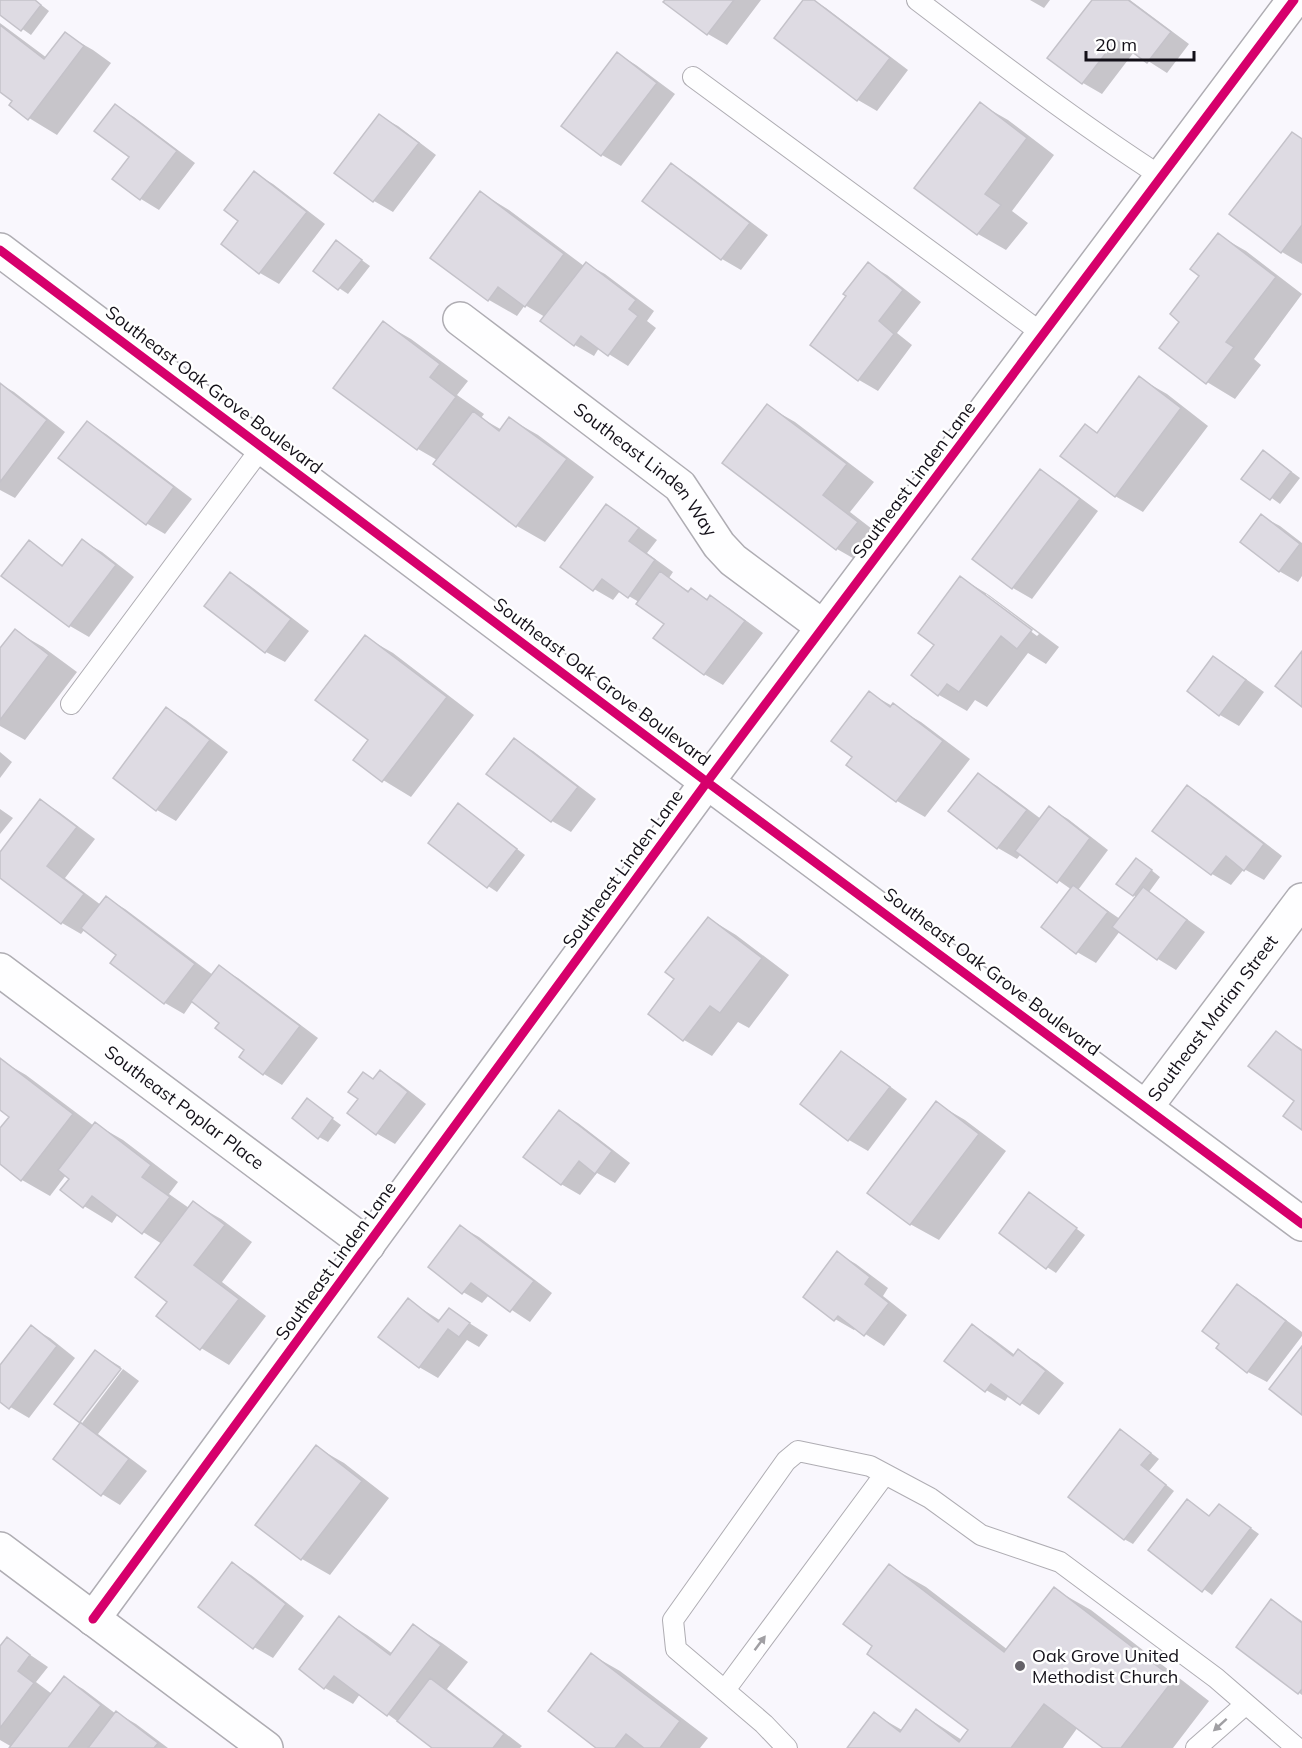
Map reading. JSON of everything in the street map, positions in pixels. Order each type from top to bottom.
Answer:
[{"type":"street","name":"Southeast Linden Lane","points":[[93,1619],[707,782],[1294,0]]},
{"type":"street","name":"Southeast Oak Grove Boulevard","points":[[0,250],[707,782],[1302,1224]]},
{"type":"street","name":"Southeast Linden Way","points":[[460,319],[680,486],[719,545],[733,560],[824,627]]},
{"type":"street","name":"Southeast Marian Street","points":[[1146,1107],[1302,900]]},
{"type":"street","name":"Southeast Poplar Place","points":[[0,970],[368,1245]]},
{"type":"street","points":[[0,1549],[266,1748]]},
{"type":"lane","points":[[917,0],[1097,135],[1162,177]]},
{"type":"lane","points":[[693,77],[1043,334]]},
{"type":"lane","points":[[71,704],[262,447]]},
{"type":"lane","points":[[787,1748],[764,1724],[676,1649],[673,1620],[786,1461],[798,1450],[870,1466],[930,1498],[981,1535],[1060,1562],[1216,1678],[1297,1748]]},
{"type":"lane","points":[[725,1690],[885,1474]]},
{"type":"lane","points":[[1196,1748],[1246,1704]]},
{"type":"building","points":[[0,0],[35,0],[41,5],[21,31],[0,15]]},
{"type":"building","points":[[665,0],[734,0],[707,35],[663,2]]},
{"type":"building","points":[[803,0],[814,0],[890,58],[857,101],[774,38]]},
{"type":"building","points":[[1092,0],[1128,0],[1171,32],[1147,63],[1116,40],[1082,84],[1047,58]]},
{"type":"building","points":[[0,25],[44,59],[65,32],[84,46],[28,120],[9,105],[12,101],[0,92]]},
{"type":"building","points":[[617,52],[657,83],[601,156],[561,126]]},
{"type":"building","points":[[980,102],[1027,138],[985,194],[1001,205],[977,235],[914,188]]},
{"type":"building","points":[[115,104],[177,151],[140,200],[112,179],[129,157],[94,131]]},
{"type":"building","points":[[379,114],[419,143],[373,202],[334,173]]},
{"type":"building","points":[[1292,132],[1302,139],[1302,225],[1281,253],[1229,214]]},
{"type":"building","points":[[671,163],[750,223],[721,260],[642,201]]},
{"type":"building","points":[[254,171],[307,212],[259,274],[221,244],[238,221],[224,210]]},
{"type":"building","points":[[480,191],[564,254],[525,307],[498,287],[488,301],[430,258]]},
{"type":"building","points":[[1218,233],[1276,277],[1226,342],[1234,347],[1206,384],[1159,348],[1179,322],[1170,314],[1199,276],[1190,269]]},
{"type":"building","points":[[336,240],[362,260],[338,290],[313,271]]},
{"type":"building","points":[[586,262],[636,300],[629,309],[638,316],[608,356],[581,336],[574,346],[540,321]]},
{"type":"building","points":[[868,262],[903,290],[879,321],[894,334],[858,381],[810,345],[846,296],[843,294]]},
{"type":"building","points":[[383,321],[440,364],[430,377],[456,397],[417,450],[333,388]]},
{"type":"building","points":[[1139,376],[1181,408],[1115,497],[1060,456],[1085,424],[1097,433]]},
{"type":"building","points":[[0,383],[47,420],[0,482]]},
{"type":"building","points":[[767,404],[847,464],[823,495],[858,522],[836,550],[722,463]]},
{"type":"building","points":[[473,411],[499,431],[509,417],[567,459],[516,527],[433,464]]},
{"type":"building","points":[[87,421],[174,487],[146,525],[58,458]]},
{"type":"building","points":[[1263,450],[1291,472],[1270,500],[1241,479]]},
{"type":"building","points":[[1040,469],[1080,499],[1012,589],[972,559]]},
{"type":"building","points":[[606,504],[639,528],[629,541],[655,560],[628,598],[602,579],[593,591],[560,567]]},
{"type":"building","points":[[1261,514],[1300,544],[1279,572],[1240,542]]},
{"type":"building","points":[[82,539],[116,565],[69,627],[1,576],[29,540],[62,566]]},
{"type":"building","points":[[660,571],[688,592],[691,588],[707,600],[710,595],[745,621],[704,675],[653,638],[664,624],[636,604]]},
{"type":"building","points":[[230,572],[291,619],[265,653],[204,606]]},
{"type":"building","points":[[960,576],[1032,630],[1017,649],[1001,636],[959,692],[947,684],[938,696],[911,675],[934,645],[918,633]]},
{"type":"building","points":[[15,629],[49,655],[0,720],[0,648]]},
{"type":"building","points":[[365,635],[447,697],[382,782],[353,760],[368,740],[315,700]]},
{"type":"building","points":[[1302,651],[1302,707],[1275,686]]},
{"type":"building","points":[[1213,656],[1246,680],[1219,716],[1187,691]]},
{"type":"building","points":[[869,691],[890,707],[893,703],[943,741],[896,802],[846,765],[852,757],[831,741]]},
{"type":"building","points":[[166,707],[210,740],[156,811],[113,778]]},
{"type":"building","points":[[514,738],[578,787],[551,822],[486,774]]},
{"type":"building","points":[[978,773],[1027,810],[997,849],[948,811]]},
{"type":"building","points":[[1187,785],[1264,844],[1244,871],[1226,856],[1211,875],[1152,831]]},
{"type":"building","points":[[40,799],[77,827],[47,866],[84,894],[61,924],[0,878],[0,852]]},
{"type":"building","points":[[458,803],[517,849],[487,888],[428,843]]},
{"type":"building","points":[[1049,806],[1090,838],[1057,883],[1015,851]]},
{"type":"building","points":[[1136,858],[1152,870],[1133,896],[1116,884]]},
{"type":"building","points":[[1073,885],[1108,912],[1076,954],[1041,927]]},
{"type":"building","points":[[1143,887],[1187,920],[1157,960],[1112,927]]},
{"type":"building","points":[[106,896],[195,964],[164,1004],[110,963],[116,955],[81,928]]},
{"type":"building","points":[[708,917],[762,958],[720,1013],[710,1006],[683,1041],[648,1014],[674,979],[665,972]]},
{"type":"building","points":[[219,965],[300,1026],[263,1075],[239,1057],[244,1050],[215,1028],[219,1023],[191,1001]]},
{"type":"building","points":[[1276,1031],[1302,1051],[1302,1130],[1283,1116],[1294,1101],[1248,1066]]},
{"type":"building","points":[[841,1051],[890,1087],[848,1141],[800,1104]]},
{"type":"building","points":[[0,1058],[73,1114],[21,1181],[0,1164],[0,1128],[9,1117],[0,1110]]},
{"type":"building","points":[[380,1070],[408,1092],[376,1135],[347,1113],[358,1099],[348,1092],[363,1072],[373,1079]]},
{"type":"building","points":[[307,1098],[333,1118],[318,1139],[292,1118]]},
{"type":"building","points":[[936,1101],[979,1134],[910,1225],[867,1193]]},
{"type":"building","points":[[559,1110],[612,1151],[595,1174],[579,1161],[561,1185],[523,1157]]},
{"type":"building","points":[[95,1122],[151,1165],[142,1177],[170,1197],[142,1234],[92,1196],[83,1208],[60,1190],[69,1179],[58,1170]]},
{"type":"building","points":[[1029,1192],[1077,1228],[1046,1269],[999,1233]]},
{"type":"building","points":[[193,1201],[225,1225],[194,1265],[239,1299],[200,1350],[156,1316],[167,1302],[135,1277]]},
{"type":"building","points":[[460,1225],[534,1281],[510,1312],[471,1283],[462,1294],[428,1267]]},
{"type":"building","points":[[837,1251],[870,1277],[865,1284],[889,1303],[864,1336],[838,1316],[834,1321],[803,1297]]},
{"type":"building","points":[[1237,1284],[1286,1321],[1247,1373],[1216,1348],[1219,1344],[1202,1331]]},
{"type":"building","points":[[408,1298],[438,1322],[449,1308],[470,1323],[459,1337],[448,1329],[419,1368],[378,1337]]},
{"type":"building","points":[[972,1324],[1013,1356],[1018,1349],[1046,1371],[1020,1405],[991,1384],[985,1392],[944,1361]]},
{"type":"building","points":[[31,1325],[57,1346],[9,1409],[0,1402],[0,1365]]},
{"type":"building","points":[[1302,1346],[1302,1415],[1269,1389]]},
{"type":"building","points":[[95,1350],[121,1369],[80,1422],[129,1459],[101,1496],[53,1459],[80,1423],[54,1404]]},
{"type":"building","points":[[1120,1429],[1151,1453],[1141,1465],[1166,1485],[1124,1540],[1068,1497]]},
{"type":"building","points":[[316,1445],[362,1481],[301,1560],[255,1525]]},
{"type":"building","points":[[1187,1499],[1209,1516],[1219,1504],[1251,1528],[1202,1592],[1148,1550]]},
{"type":"building","points":[[232,1562],[286,1604],[253,1649],[198,1607]]},
{"type":"building","name":"Oak Grove United Methodist Church","points":[[889,1564],[1004,1652],[1054,1587],[1174,1679],[1121,1748],[1103,1748],[1044,1704],[1011,1748],[847,1748],[874,1712],[900,1732],[916,1709],[959,1742],[968,1730],[867,1654],[872,1646],[843,1624]]},
{"type":"building","points":[[1271,1599],[1302,1623],[1302,1689],[1298,1694],[1236,1647]]},
{"type":"building","points":[[339,1616],[390,1655],[413,1624],[441,1645],[387,1716],[334,1676],[324,1689],[299,1669]]},
{"type":"building","points":[[7,1637],[30,1655],[18,1671],[34,1683],[0,1728],[0,1646]]},
{"type":"building","points":[[591,1653],[680,1721],[660,1748],[644,1748],[626,1734],[615,1748],[596,1748],[548,1711]]},
{"type":"building","points":[[64,1676],[101,1705],[68,1748],[9,1748]]},
{"type":"building","points":[[430,1678],[504,1734],[493,1748],[432,1748],[397,1721]]},
{"type":"building","points":[[116,1711],[158,1743],[154,1748],[88,1748]]},
{"type":"cycle path","points":[[93,1619],[707,782],[1294,0]]},
{"type":"cycle path","points":[[0,250],[707,782],[1302,1224]]},
{"type":"place","name":"Oak Grove United Methodist Church","points":[[1020,1666]]}]
